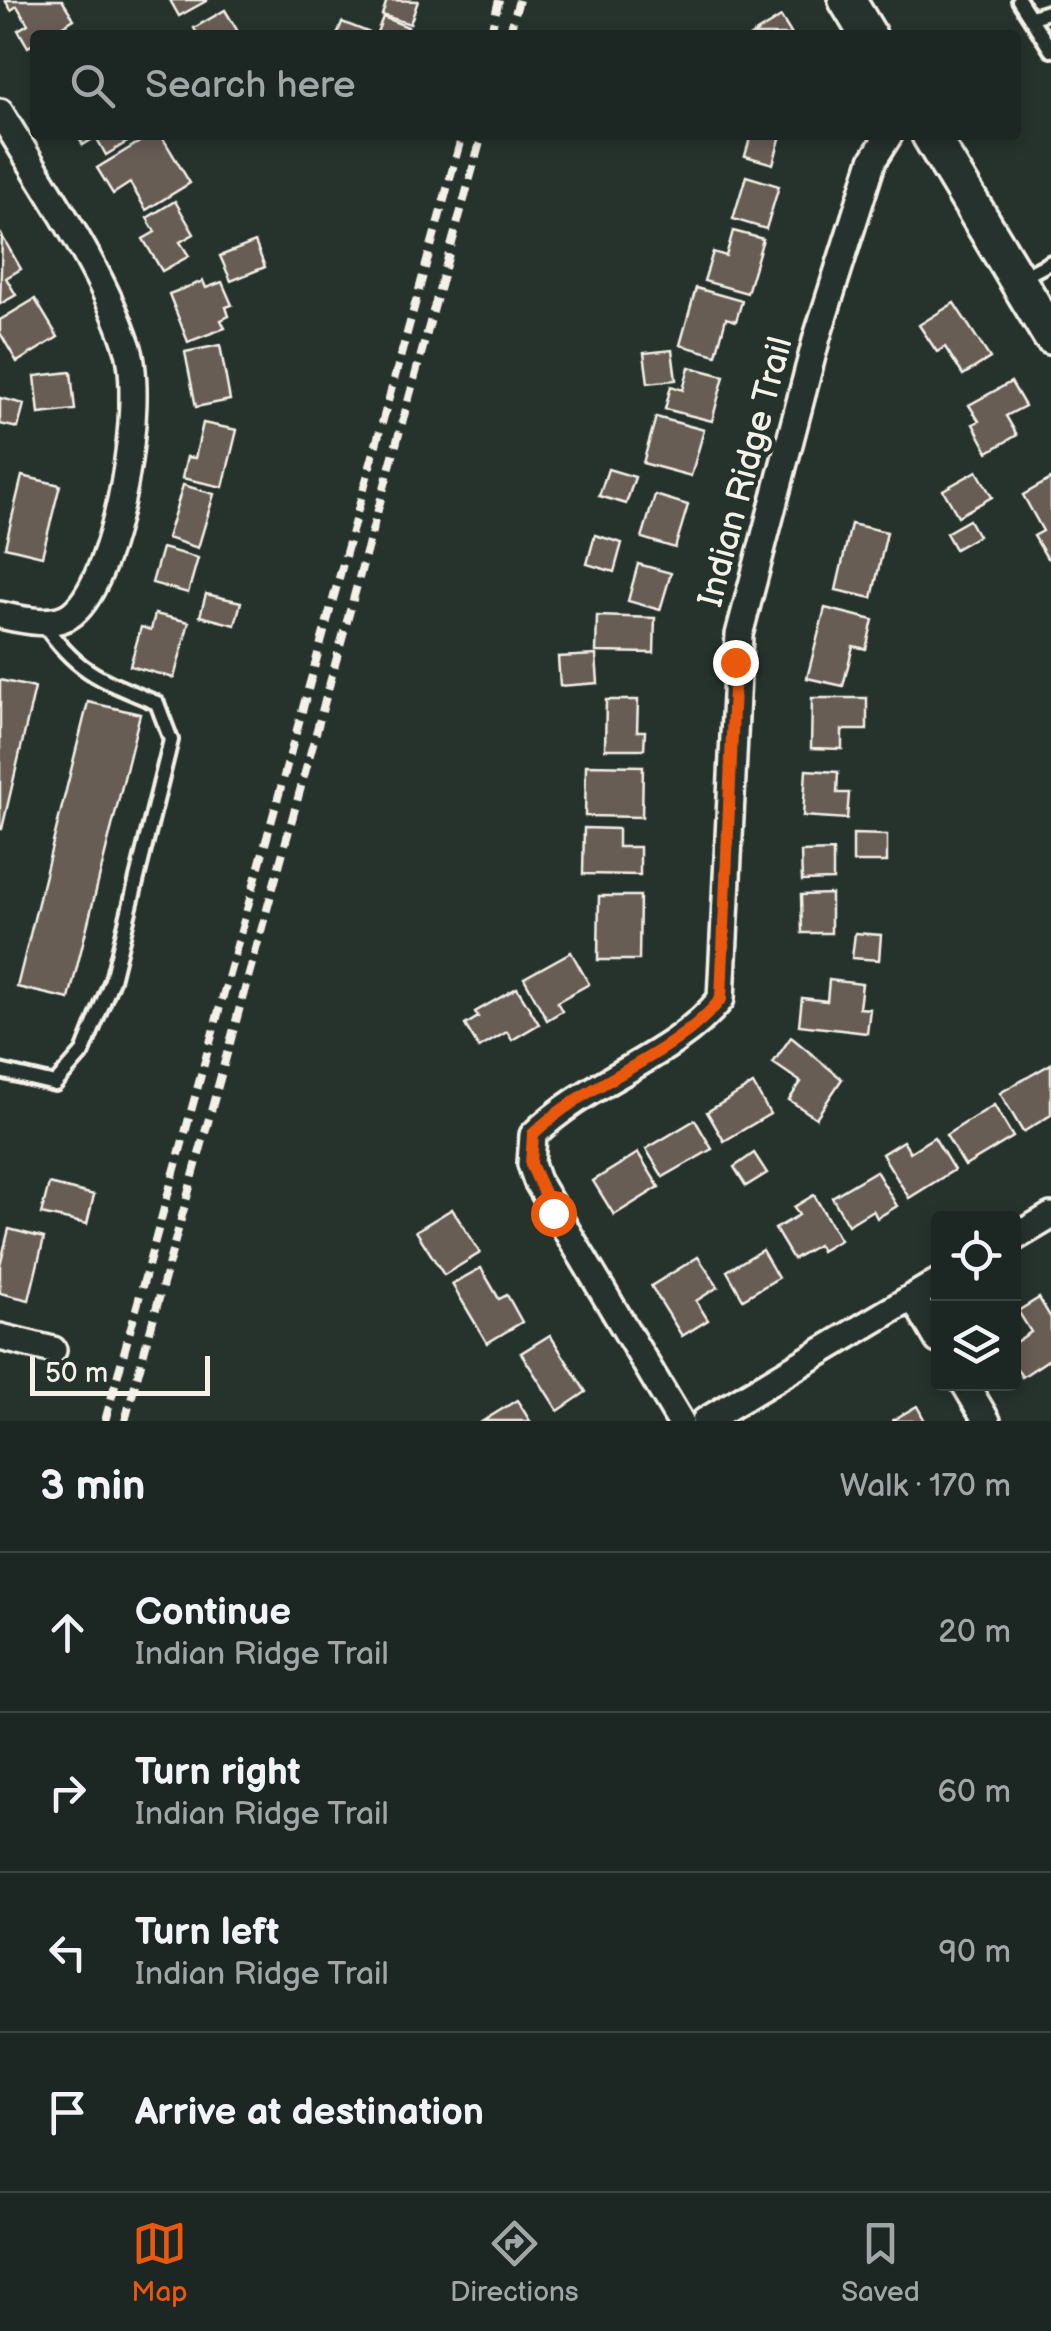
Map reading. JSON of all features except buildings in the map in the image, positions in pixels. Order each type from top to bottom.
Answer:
[{"type":"street","points":[[846,0],[865,30]]},
{"type":"street","points":[[0,112],[96,278],[121,329],[136,374],[128,464],[99,570],[71,616],[42,622],[0,615]]},
{"type":"street","name":"Indian Ridge Trail","points":[[680,1421],[545,1197],[531,1164],[533,1134],[576,1100],[701,1023],[721,999],[739,635],[817,337],[873,160],[886,140]]},
{"type":"street","points":[[933,140],[1051,336]]},
{"type":"street","points":[[1021,1234],[1051,1216]]},
{"type":"street","points":[[705,1421],[931,1286]]},
{"type":"street","points":[[913,1298],[931,1328]]},
{"type":"street","points":[[0,1337],[54,1350]]},
{"type":"street","points":[[969,1391],[988,1421]]},
{"type":"lane","points":[[1018,0],[1051,50]]},
{"type":"lane","points":[[1032,17],[1051,11]]},
{"type":"lane","points":[[1017,280],[1051,262]]},
{"type":"lane","points":[[0,1071],[55,1084],[84,1052],[112,980],[171,740],[157,703],[88,675],[67,657],[42,622]]},
{"type":"railway","points":[[491,30],[499,0]]},
{"type":"railway","points":[[510,30],[519,0]]},
{"type":"railway","points":[[105,1421],[461,140]]},
{"type":"railway","points":[[125,1421],[481,140]]},
{"type":"route","points":[[553,1213],[531,1164],[533,1134],[576,1100],[701,1023],[721,999],[735,662]]}]
